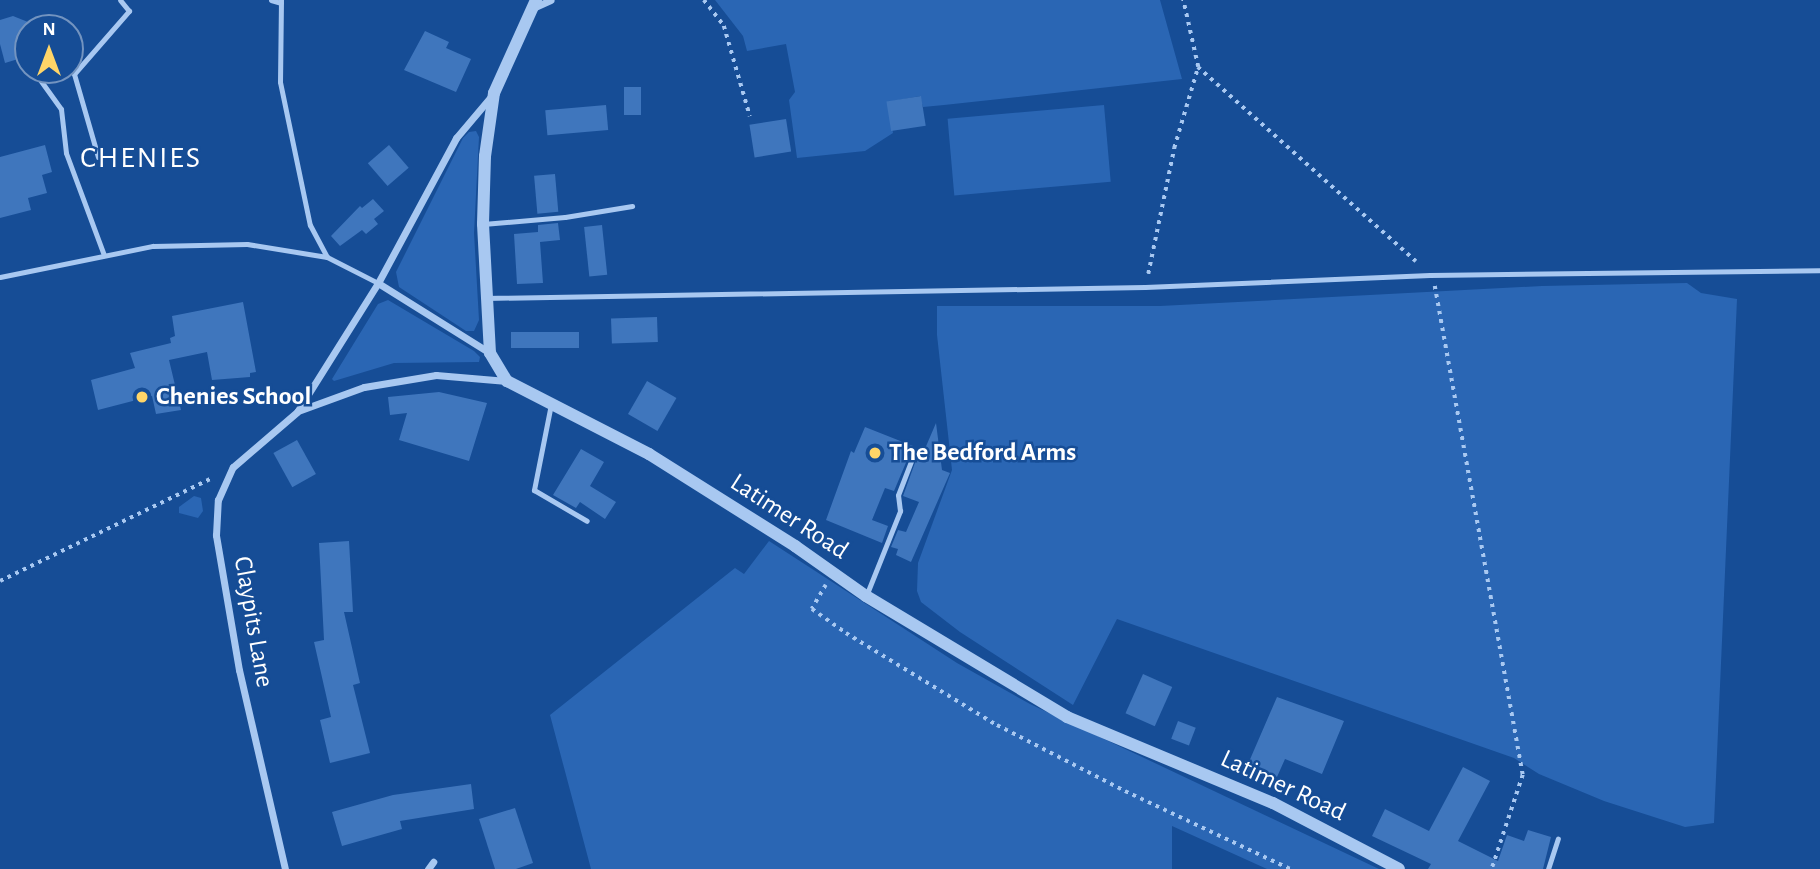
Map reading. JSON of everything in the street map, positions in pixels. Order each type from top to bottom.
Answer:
[{"type":"street","points":[[490,353],[483,224],[485,156],[494,93],[533,4],[551,0]]},
{"type":"street","name":"Claypits Lane","points":[[285,869],[239,670],[216,535],[218,500],[233,467],[297,412],[377,283],[456,138],[494,93]]},
{"type":"street","points":[[377,283],[490,353],[507,381]]},
{"type":"street","name":"Claypits Lane","points":[[297,412],[364,387],[424,377],[507,381]]},
{"type":"street","name":"Latimer Road","points":[[507,381],[649,454],[866,596],[1067,717],[1273,803],[1399,869]]},
{"type":"lane","points":[[98,157],[74,74],[129,11],[120,0]]},
{"type":"lane","points":[[271,0],[281,2],[280,82],[310,225],[327,257]]},
{"type":"lane","points":[[43,84],[61,109],[66,153],[103,255]]},
{"type":"lane","points":[[483,224],[565,217],[632,206]]},
{"type":"lane","points":[[0,277],[153,246],[247,244],[327,257],[377,283]]},
{"type":"lane","points":[[486,298],[1145,287],[1430,275],[1820,270]]},
{"type":"lane","points":[[551,404],[534,490],[587,521]]},
{"type":"lane","points":[[866,596],[900,511],[898,495],[915,451]]},
{"type":"lane","points":[[1548,869],[1558,839]]},
{"type":"path","points":[[704,0],[724,26],[750,116]]},
{"type":"path","points":[[1145,287],[1174,148],[1198,67],[1182,0]]},
{"type":"path","points":[[1198,67],[1430,275],[1437,292],[1523,775],[1492,869]]},
{"type":"path","points":[[0,581],[233,467]]},
{"type":"path","points":[[834,573],[812,609],[846,633],[997,725],[1125,791],[1290,869]]},
{"type":"shaded area","points":[[715,0],[1160,0],[1182,79],[923,107],[920,96],[888,102],[893,133],[865,151],[797,158],[789,100],[795,92],[786,44],[747,51],[743,36]]},
{"type":"shaded area","points":[[1104,105],[1111,182],[954,195],[948,119]]},
{"type":"shaded area","points":[[476,131],[479,137],[474,233],[479,320],[474,331],[466,331],[399,287],[396,272],[463,138],[469,132]]},
{"type":"shaded area","points":[[1687,283],[1701,293],[1737,299],[1714,823],[1685,827],[1604,801],[1539,774],[1514,758],[1117,619],[1073,705],[960,632],[921,602],[917,591],[918,563],[952,470],[937,335],[937,306],[1160,306],[1542,286]]},
{"type":"shaded area","points":[[388,300],[474,351],[480,357],[479,362],[394,363],[334,381],[332,379],[378,304]]},
{"type":"shaded area","points":[[194,496],[201,498],[203,511],[198,518],[179,513],[179,507]]},
{"type":"shaded area","points":[[769,541],[957,663],[1030,704],[1379,869],[1267,869],[1172,826],[1172,869],[591,869],[550,715],[735,568],[744,574]]},
{"type":"building","points":[[14,16],[14,60],[5,63],[0,44],[0,20]]},
{"type":"building","points":[[425,31],[449,42],[446,48],[471,59],[456,92],[404,70]]},
{"type":"building","points":[[624,87],[641,87],[641,115],[624,115]]},
{"type":"building","points":[[921,96],[926,126],[891,131],[886,101]]},
{"type":"building","points":[[606,105],[608,130],[547,135],[545,110]]},
{"type":"building","points":[[786,119],[791,152],[755,157],[749,125]]},
{"type":"building","points":[[45,145],[52,172],[42,175],[47,193],[28,198],[31,210],[0,218],[0,157]]},
{"type":"building","points":[[389,145],[409,168],[388,186],[368,163]]},
{"type":"building","points":[[555,174],[558,212],[537,214],[534,176]]},
{"type":"building","points":[[373,199],[384,211],[374,219],[378,224],[366,234],[362,230],[340,246],[331,236],[360,206],[362,208]]},
{"type":"building","points":[[558,223],[560,240],[540,242],[543,283],[517,284],[514,234],[538,232],[538,225]]},
{"type":"building","points":[[602,225],[607,275],[589,277],[584,227]]},
{"type":"building","points":[[243,302],[256,372],[250,373],[250,377],[212,380],[207,352],[169,360],[181,410],[156,414],[152,396],[98,410],[91,380],[135,368],[130,353],[171,343],[170,338],[175,336],[172,316]]},
{"type":"building","points":[[657,317],[658,342],[612,344],[611,319]]},
{"type":"building","points":[[511,332],[579,332],[579,348],[511,348]]},
{"type":"building","points":[[647,381],[676,398],[657,431],[628,414]]},
{"type":"building","points":[[439,392],[487,403],[469,461],[399,440],[407,413],[390,415],[388,397]]},
{"type":"building","points":[[936,423],[942,470],[950,473],[911,562],[896,555],[898,549],[891,547],[898,530],[906,532],[919,502],[903,496],[920,449],[924,451]]},
{"type":"building","name":"The Bedford Arms","points":[[865,427],[913,446],[894,491],[885,488],[872,520],[888,526],[882,543],[826,520],[851,451],[854,453]]},
{"type":"building","points":[[297,440],[316,474],[292,487],[273,453]]},
{"type":"building","points":[[581,449],[604,462],[590,486],[616,502],[605,519],[580,502],[576,508],[553,495]]},
{"type":"building","points":[[349,541],[353,612],[344,612],[360,683],[353,685],[370,753],[330,763],[320,720],[331,717],[314,642],[324,640],[319,543]]},
{"type":"building","points":[[1143,674],[1172,687],[1155,726],[1126,713]]},
{"type":"building","points":[[1277,697],[1344,721],[1322,774],[1285,759],[1277,777],[1248,764]]},
{"type":"building","points":[[1178,721],[1196,728],[1189,746],[1171,739]]},
{"type":"building","points":[[1463,767],[1490,781],[1458,841],[1498,861],[1507,835],[1524,841],[1528,830],[1551,837],[1543,869],[1428,869],[1431,864],[1372,836],[1385,809],[1429,831]]},
{"type":"building","points":[[471,784],[474,809],[400,821],[402,829],[342,846],[332,812],[393,795]]},
{"type":"building","points":[[515,808],[533,863],[516,869],[495,869],[479,819]]},
{"type":"place","name":"Chenies School","points":[[142,397]]},
{"type":"place","name":"The Bedford Arms","points":[[875,453]]},
{"type":"district","name":"CHENIES","points":[[141,158]]}]
